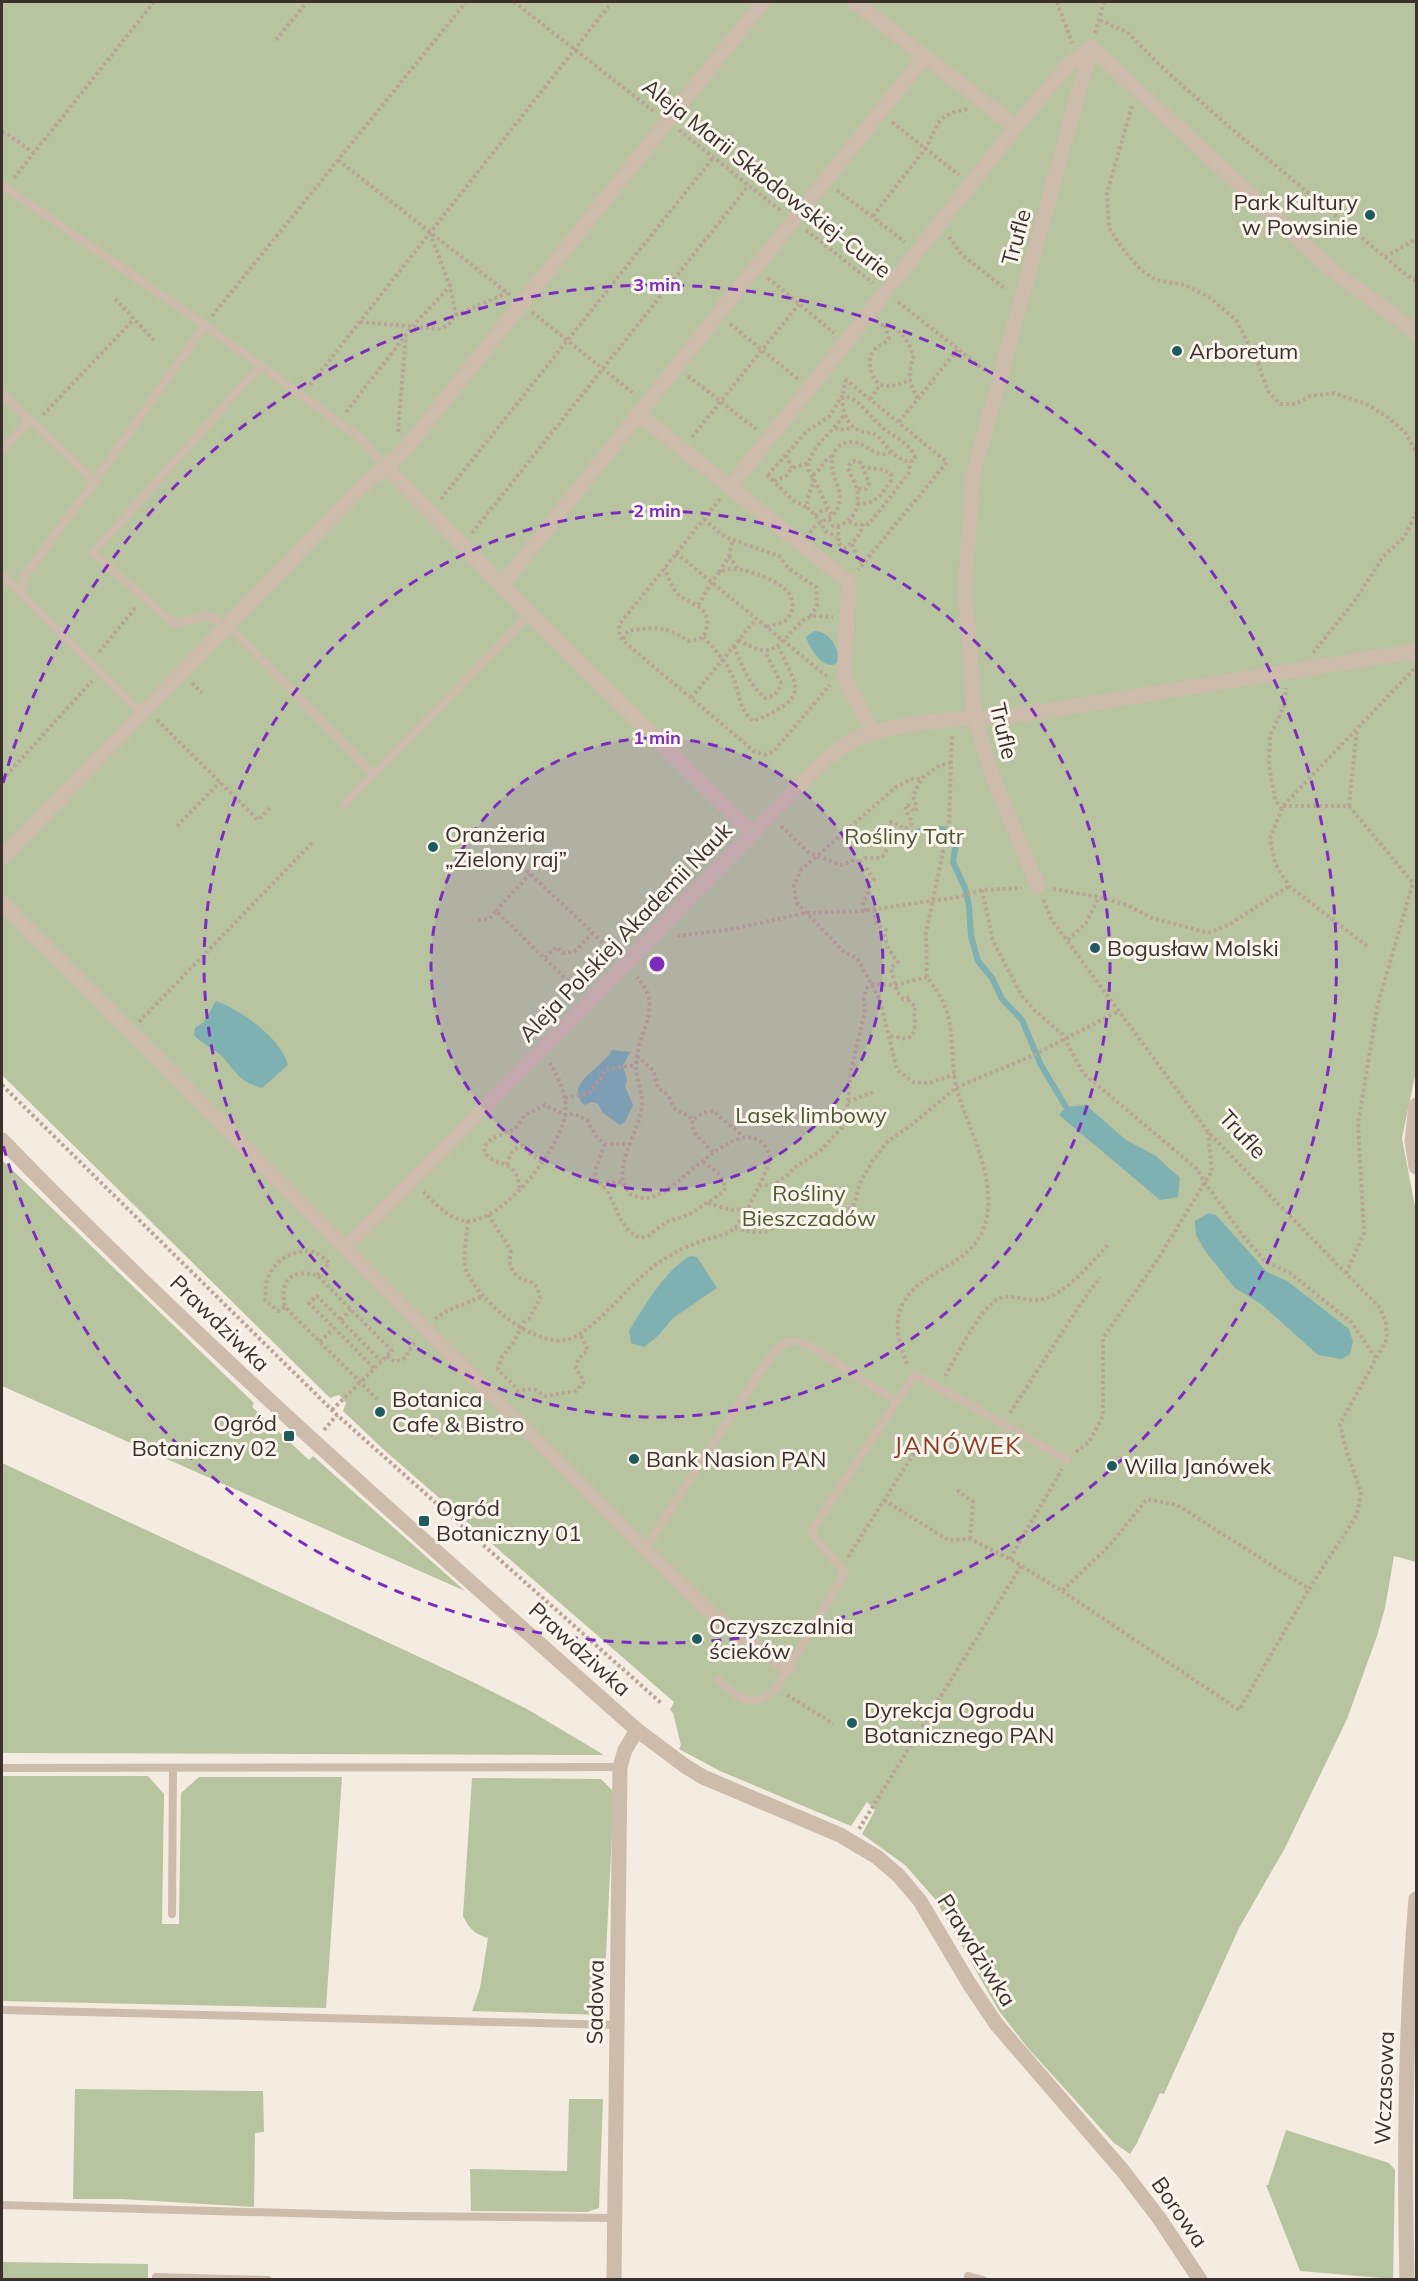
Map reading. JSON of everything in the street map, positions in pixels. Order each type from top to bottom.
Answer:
[{"type":"street","points":[[2,858],[364,485],[404,451],[763,2]]},
{"type":"street","points":[[855,2],[1016,128]]},
{"type":"street","points":[[730,487],[1016,128],[1067,66],[1091,47],[1332,270],[1416,332]]},
{"type":"street","name":"Trufle","points":[[1038,886],[993,778],[975,718],[965,589],[973,475],[1091,47]]},
{"type":"street","points":[[502,585],[925,56]]},
{"type":"street","points":[[642,409],[682,449],[849,582],[844,677],[873,732]]},
{"type":"street","points":[[386,467],[530,614],[752,833]]},
{"type":"street","name":"Aleja Polskiej Akademii Nauk","points":[[345,1248],[543,1050],[752,833],[833,754],[851,741],[873,732],[953,720],[1008,717],[1416,651]]},
{"type":"street","points":[[2,903],[645,1549],[718,1620],[788,1668]]},
{"type":"street","points":[[1416,1106],[1412,1141],[1416,1167]]},
{"type":"street","name":"Prawdziwka","points":[[2,1140],[62,1203],[266,1397],[637,1730],[703,1777],[852,1841],[877,1857],[899,1876],[920,1901],[970,1985],[997,2025],[1123,2171]]},
{"type":"street","name":"Sadowa","points":[[614,2280],[620,1767],[625,1750],[637,1730]]},
{"type":"street","name":"Wczasowa","points":[[1407,2280],[1404,2194],[1411,2124],[1411,1960],[1416,1899]]},
{"type":"street","name":"Borowa","points":[[1123,2171],[1159,2218],[1200,2280]]},
{"type":"lane","points":[[4,187],[205,325],[302,395],[360,438],[386,467]]},
{"type":"lane","points":[[22,595],[24,577],[96,481],[205,325]]},
{"type":"lane","points":[[261,365],[93,553],[175,624],[207,616],[228,625],[373,774]]},
{"type":"lane","points":[[2,394],[96,481]]},
{"type":"lane","points":[[2,451],[32,422]]},
{"type":"lane","points":[[2,575],[90,662],[144,711]]},
{"type":"lane","points":[[344,805],[530,614]]},
{"type":"lane","points":[[645,1549],[764,1366],[783,1343],[791,1340],[803,1342],[897,1401]]},
{"type":"lane","points":[[718,1680],[748,1701],[760,1700],[776,1689],[845,1573],[811,1532],[915,1374],[1067,1460]]},
{"type":"lane","points":[[2,1768],[620,1767]]},
{"type":"lane","points":[[172,1914],[174,1768]]},
{"type":"lane","points":[[2,2010],[616,2025]]},
{"type":"lane","points":[[2,2205],[394,2216],[616,2218]]},
{"type":"lane","points":[[968,2276],[983,2280]]},
{"type":"lane","points":[[156,2277],[268,2280]]},
{"type":"path","points":[[4,187],[34,153],[154,2]]},
{"type":"path","points":[[276,40],[307,2]]},
{"type":"path","points":[[205,325],[466,2]]},
{"type":"path","name":"Aleja Marii Skłodowskiej-Curie","points":[[514,2],[999,382]]},
{"type":"path","points":[[302,395],[612,2]]},
{"type":"path","points":[[1057,2],[1077,57]]},
{"type":"path","points":[[1104,2],[1100,20],[1127,32],[1166,71],[1233,130],[1416,280]]},
{"type":"path","points":[[1138,91],[1107,193],[1109,228],[1125,252],[1141,270],[1156,280],[1185,285],[1209,297],[1236,320],[1257,360],[1268,391],[1280,404],[1295,404],[1310,396],[1334,393],[1366,404],[1386,416],[1405,432],[1416,452]]},
{"type":"path","points":[[873,216],[925,148],[931,139],[933,129],[948,113],[976,107],[984,102]]},
{"type":"path","points":[[879,112],[970,185]]},
{"type":"path","points":[[2,132],[34,153]]},
{"type":"path","points":[[431,512],[566,340],[714,158]]},
{"type":"path","points":[[338,160],[602,369],[642,409]]},
{"type":"path","points":[[825,180],[918,252]]},
{"type":"path","points":[[463,545],[749,185]]},
{"type":"path","points":[[940,224],[962,255],[1003,287],[1023,293]]},
{"type":"path","points":[[429,232],[450,286],[456,315]]},
{"type":"path","points":[[1385,256],[1416,239]]},
{"type":"path","points":[[755,267],[846,343]]},
{"type":"path","points":[[338,422],[406,334],[450,286]]},
{"type":"path","points":[[359,322],[441,328],[449,324],[456,315],[508,293]]},
{"type":"path","points":[[115,299],[153,340]]},
{"type":"path","points":[[682,449],[799,304]]},
{"type":"path","points":[[718,314],[810,388]]},
{"type":"path","points":[[32,422],[134,319]]},
{"type":"path","points":[[864,321],[870,326],[891,325],[908,342],[914,355],[910,367],[909,385],[918,399]]},
{"type":"path","points":[[885,325],[889,339],[876,349],[871,357],[869,367],[874,379],[880,385],[890,387],[909,380]]},
{"type":"path","points":[[404,451],[397,444],[406,334]]},
{"type":"path","points":[[899,422],[958,349]]},
{"type":"path","points":[[828,365],[947,462],[849,582]]},
{"type":"path","points":[[676,367],[768,439]]},
{"type":"path","points":[[768,475],[807,431],[830,416],[841,397],[846,380]]},
{"type":"path","points":[[870,399],[880,385]]},
{"type":"path","points":[[841,397],[851,398],[882,427],[899,438],[913,452],[915,458],[910,462],[902,461],[874,433],[860,431],[844,414],[841,397]]},
{"type":"path","points":[[774,481],[786,476],[792,468],[808,463],[820,440],[834,428],[844,414]]},
{"type":"path","points":[[834,428],[845,430],[854,426]]},
{"type":"path","points":[[808,508],[807,500],[813,475],[845,442],[856,442],[878,454],[885,455],[891,452]]},
{"type":"path","points":[[786,455],[792,468]]},
{"type":"path","points":[[807,548],[812,529],[831,517],[837,509],[840,494],[832,470],[832,456]]},
{"type":"path","points":[[751,460],[794,501],[808,508],[821,522],[825,531],[837,537]]},
{"type":"path","points":[[808,463],[833,526],[849,521],[855,513],[856,487],[848,468],[850,463],[855,461],[863,467],[869,483],[866,489],[856,487]]},
{"type":"path","points":[[849,521],[857,525],[869,524],[909,473],[910,462]]},
{"type":"path","points":[[857,504],[868,504],[875,501],[891,481],[891,474],[884,470],[863,467]]},
{"type":"path","points":[[676,553],[833,681],[774,751],[765,754],[754,751],[622,640],[619,632],[619,625],[676,553],[730,487]]},
{"type":"path","points":[[815,516],[822,510],[837,509]]},
{"type":"path","points":[[1304,669],[1316,648],[1356,599],[1383,557],[1406,536],[1416,513]]},
{"type":"path","points":[[704,519],[721,534],[733,540],[779,556],[788,568],[816,587],[817,606],[779,647],[765,652],[738,640]]},
{"type":"path","points":[[838,526],[839,544],[845,548],[852,544],[863,525]]},
{"type":"path","points":[[698,605],[729,556],[733,540]]},
{"type":"path","points":[[852,544],[856,557],[863,564]]},
{"type":"path","points":[[729,556],[738,569]]},
{"type":"path","points":[[622,640],[628,631],[656,627],[677,633],[688,641],[703,637],[707,619],[698,605],[682,598],[674,591],[664,568]]},
{"type":"path","points":[[719,573],[738,569],[749,571],[786,589],[793,605],[790,617],[783,622],[766,627]]},
{"type":"path","points":[[90,662],[144,597]]},
{"type":"path","points":[[810,616],[846,620]]},
{"type":"path","points":[[691,698],[756,619]]},
{"type":"path","points":[[703,637],[712,645],[729,669],[735,681],[744,713],[753,721],[788,704],[795,694],[795,684],[779,647]]},
{"type":"path","points":[[734,646],[744,673],[753,687],[765,698],[772,697],[778,692],[781,683],[765,652]]},
{"type":"path","points":[[1367,946],[1289,886],[1275,863],[1270,839],[1283,808],[1416,666]]},
{"type":"path","points":[[2,780],[100,671]]},
{"type":"path","points":[[1287,672],[1284,706],[1270,735],[1269,765],[1275,800],[1283,808],[1349,806]]},
{"type":"path","points":[[144,711],[258,820],[272,806]]},
{"type":"path","points":[[912,1380],[898,1333],[901,1310],[913,1288],[971,1249],[983,1231],[988,1210],[986,1173],[957,1087],[946,1010],[927,977],[926,933],[948,838],[953,720]]},
{"type":"path","points":[[1346,1274],[1364,1233],[1358,1124],[1378,1004],[1413,884],[1349,806],[1357,729]]},
{"type":"path","points":[[860,862],[865,858],[881,858],[887,852],[888,826],[891,822],[905,829],[912,824],[904,806],[908,805],[914,812],[916,808],[913,796],[921,779],[940,765],[951,763]]},
{"type":"path","points":[[921,779],[912,779],[896,788],[801,870],[794,885],[796,902],[805,913],[843,951],[857,958],[880,1000],[897,1070],[913,1082],[930,1083],[955,1074]]},
{"type":"path","points":[[177,826],[220,782]]},
{"type":"path","points":[[767,818],[785,829],[809,853],[842,865],[855,860],[860,862],[874,880],[868,883],[869,891],[863,902],[865,910]]},
{"type":"path","points":[[130,1031],[312,843]]},
{"type":"path","points":[[522,866],[625,964],[649,994],[650,1015],[640,1039],[636,1065],[642,1108],[629,1144],[623,1182],[630,1194],[648,1198],[664,1192],[713,1152],[743,1136]]},
{"type":"path","points":[[478,920],[489,919],[531,873]]},
{"type":"path","points":[[650,940],[733,929],[805,913],[875,909],[958,897],[982,890],[1038,886],[1099,897],[1127,905],[1152,918],[1209,933],[1230,924],[1289,886]]},
{"type":"path","name":"Trufle","points":[[1038,886],[1051,919],[1208,1132],[1380,1308],[1386,1323],[1387,1340],[1376,1358]]},
{"type":"path","points":[[885,1500],[948,1540],[970,1539],[1010,1559],[1062,1591],[1239,1710],[1309,1589],[1357,1515],[1361,1493],[1340,1424],[1376,1358],[1351,1322],[1290,1273],[1265,1261],[1204,1183],[1197,1169],[1184,1156],[1083,1073],[1064,1040],[1052,1024],[1022,996],[1006,969],[993,941],[982,890]]},
{"type":"path","points":[[1068,940],[1086,923],[1099,897]]},
{"type":"path","points":[[875,909],[874,919],[879,927],[886,930],[884,936],[888,950],[898,962],[891,968],[897,992],[903,999],[910,997],[909,1001],[916,1007],[914,1034],[907,1039],[896,1035],[888,1036]]},
{"type":"path","points":[[496,911],[590,1002]]},
{"type":"path","points":[[545,958],[556,947],[563,953],[574,952],[593,933]]},
{"type":"path","points":[[870,984],[895,985],[927,977]]},
{"type":"path","points":[[758,1186],[776,1184],[820,1150],[842,1128],[848,1102],[851,1070],[865,1011],[864,997],[870,984]]},
{"type":"path","points":[[735,1228],[765,1232],[802,1215],[836,1217],[845,1214],[854,1205],[860,1184],[873,1160],[888,1141],[957,1087],[1032,1056],[1119,1011]]},
{"type":"path","points":[[412,1180],[438,1207],[468,1221],[489,1214],[520,1188],[543,1162],[556,1142],[565,1115],[565,1098],[557,1075],[543,1050]]},
{"type":"path","points":[[638,1056],[653,1070],[657,1088],[669,1095],[675,1109],[689,1116],[696,1135],[713,1152]]},
{"type":"path","points":[[565,1098],[589,1093],[604,1071],[636,1065]]},
{"type":"path","points":[[2,1085],[337,1415],[661,1703]]},
{"type":"path","points":[[848,1102],[873,1092]]},
{"type":"path","points":[[520,1188],[517,1175],[507,1165],[489,1158],[484,1153],[484,1147],[491,1139],[515,1129],[525,1115],[545,1105],[565,1115],[574,1114],[587,1120],[596,1136],[605,1144],[629,1144]]},
{"type":"path","points":[[468,1221],[465,1269],[483,1296],[511,1322],[545,1338],[565,1340],[580,1334],[649,1270],[677,1251],[726,1234],[735,1228],[767,1169],[770,1156],[765,1146],[757,1139],[743,1136],[713,1111],[702,1113],[692,1120]]},
{"type":"path","points":[[1010,1559],[1067,1460],[1089,1442],[1103,1416],[1103,1338],[1158,1259],[1212,1171],[1208,1132]]},
{"type":"path","points":[[605,1144],[596,1168],[596,1179],[607,1191],[618,1217],[630,1232],[641,1238],[648,1236],[666,1222],[690,1214],[723,1192],[726,1187],[718,1173],[702,1161]]},
{"type":"path","points":[[507,1165],[510,1154],[516,1147],[523,1146],[531,1155],[543,1162]]},
{"type":"path","points":[[603,1188],[606,1183],[623,1182]]},
{"type":"path","points":[[707,1203],[731,1210],[746,1209]]},
{"type":"path","points":[[489,1214],[495,1228],[506,1240],[511,1252],[509,1259],[512,1269],[519,1278],[533,1283],[538,1289],[540,1298],[529,1319],[521,1327],[513,1343],[502,1357],[498,1369],[513,1382],[518,1391],[534,1389],[545,1396],[571,1393],[581,1388],[584,1382],[576,1368],[578,1359],[588,1350],[580,1334]]},
{"type":"path","points":[[939,1387],[979,1319],[995,1300],[1006,1296],[1034,1300],[1045,1299],[1063,1289],[1108,1245]]},
{"type":"path","points":[[317,1275],[345,1248]]},
{"type":"path","points":[[285,1307],[278,1311],[266,1300],[266,1281],[274,1266],[284,1257],[300,1251],[316,1252],[329,1263]]},
{"type":"path","points":[[332,1410],[360,1382],[387,1355],[392,1351],[317,1275],[304,1272],[292,1276],[285,1284],[282,1293],[285,1307],[320,1342],[360,1382],[379,1401]]},
{"type":"path","points":[[1003,1424],[1100,1277]]},
{"type":"path","points":[[374,1368],[309,1303],[317,1296],[381,1361]]},
{"type":"path","points":[[387,1355],[395,1362],[405,1358],[422,1327],[447,1311],[483,1296]]},
{"type":"path","points":[[341,1320],[351,1309]]},
{"type":"path","points":[[320,1342],[334,1328]]},
{"type":"path","points":[[323,1431],[337,1415]]},
{"type":"path","points":[[412,1418],[436,1439]]},
{"type":"path","points":[[841,1568],[916,1450]]},
{"type":"path","points":[[957,1490],[973,1502],[970,1539]]},
{"type":"path","points":[[1062,1591],[1109,1545],[1147,1499],[1177,1505],[1309,1589]]},
{"type":"path","points":[[852,1841],[1021,1566]]},
{"type":"path","points":[[776,1689],[834,1724]]},
{"type":"green space","points":[[2,2],[1416,2],[1416,1071],[1402,1138],[1416,1212],[1416,1562],[1394,1556],[1385,1608],[1377,1636],[1347,1719],[1285,1848],[1239,1928],[1164,2094],[1160,2093],[1130,2154],[1114,2143],[1027,2047],[999,2011],[935,1899],[905,1865],[862,1834],[875,1810],[867,1802],[851,1826],[720,1771],[679,1749],[681,1745],[673,1713],[670,1710],[674,1702],[383,1449],[343,1411],[346,1403],[339,1395],[330,1398],[2,1075]]},
{"type":"green space","points":[[2,1160],[254,1403],[252,1407],[309,1460],[313,1456],[465,1591],[2,1386]]},
{"type":"green space","points":[[2,1463],[471,1681],[527,1709],[604,1755],[2,1753]]},
{"type":"green space","points":[[2,1776],[148,1776],[164,1794],[162,1924],[179,1924],[181,1793],[199,1777],[342,1777],[326,2008],[2,2001]]},
{"type":"green space","points":[[472,1778],[601,1779],[614,1792],[603,2015],[472,2011],[480,1988],[488,1938],[472,1930],[463,1916]]},
{"type":"green space","points":[[75,2089],[263,2091],[264,2132],[255,2133],[254,2207],[122,2199],[73,2199]]},
{"type":"green space","points":[[569,2099],[603,2099],[599,2208],[587,2212],[471,2211],[470,2169],[567,2171]]},
{"type":"green space","points":[[1286,2130],[1389,2163],[1395,2170],[1393,2279],[1300,2271],[1266,2185],[1268,2185]]},
{"type":"green space","points":[[2,2262],[148,2264],[148,2279],[2,2279]]},
{"type":"water","points":[[814,631],[828,636],[834,645],[840,660],[835,664],[825,663],[811,648],[806,637]]},
{"type":"water","points":[[216,1001],[237,1011],[259,1026],[284,1055],[288,1065],[262,1088],[240,1077],[217,1052],[194,1035],[195,1028],[204,1022]]},
{"type":"water","points":[[612,1050],[630,1052],[623,1066],[627,1080],[625,1086],[633,1105],[625,1122],[620,1125],[603,1113],[598,1104],[592,1102],[584,1105],[578,1090],[586,1077]]},
{"type":"water","points":[[1086,1105],[1126,1140],[1156,1156],[1180,1178],[1178,1197],[1160,1200],[1059,1115],[1066,1107]]},
{"type":"water","points":[[1209,1213],[1216,1215],[1267,1272],[1287,1281],[1349,1329],[1353,1342],[1350,1354],[1342,1359],[1318,1355],[1261,1304],[1235,1288],[1205,1251],[1196,1235],[1195,1221]]},
{"type":"water","points":[[690,1256],[697,1257],[717,1288],[673,1318],[659,1335],[644,1347],[631,1343],[629,1331],[648,1301],[672,1270]]},
{"type":"waterway","points":[[905,838],[923,830],[934,829],[953,831],[957,837],[953,862],[965,888],[971,936],[978,961],[992,978],[1002,999],[1022,1020],[1041,1065],[1066,1107]]},
{"type":"place","name":"Park Kultury w Powsinie","points":[[1370,215]]},
{"type":"place","name":"Arboretum","points":[[1177,351]]},
{"type":"place","name":"Oranżeria „Zielony raj”","points":[[433,847]]},
{"type":"place","name":"Bogusław Molski","points":[[1095,948]]},
{"type":"place","name":"Botanica Cafe & Bistro","points":[[380,1412]]},
{"type":"place","name":"Ogród Botaniczny 02","points":[[289,1436]]},
{"type":"place","name":"Bank Nasion PAN","points":[[634,1459]]},
{"type":"place","name":"Willa Janówek","points":[[1112,1466]]},
{"type":"place","name":"Ogród Botaniczny 01","points":[[424,1521]]},
{"type":"place","name":"Oczyszczalnia ścieków","points":[[697,1639]]},
{"type":"place","name":"Dyrekcja Ogrodu Botanicznego PAN","points":[[852,1723]]},
{"type":"district","name":"JANÓWEK","points":[[958,1445]]},
{"type":"park label","name":"Rośliny Tatr","points":[[904,836]]},
{"type":"park label","name":"Lasek limbowy","points":[[811,1115]]},
{"type":"park label","name":"Rośliny Bieszczadów","points":[[809,1206]]}]
